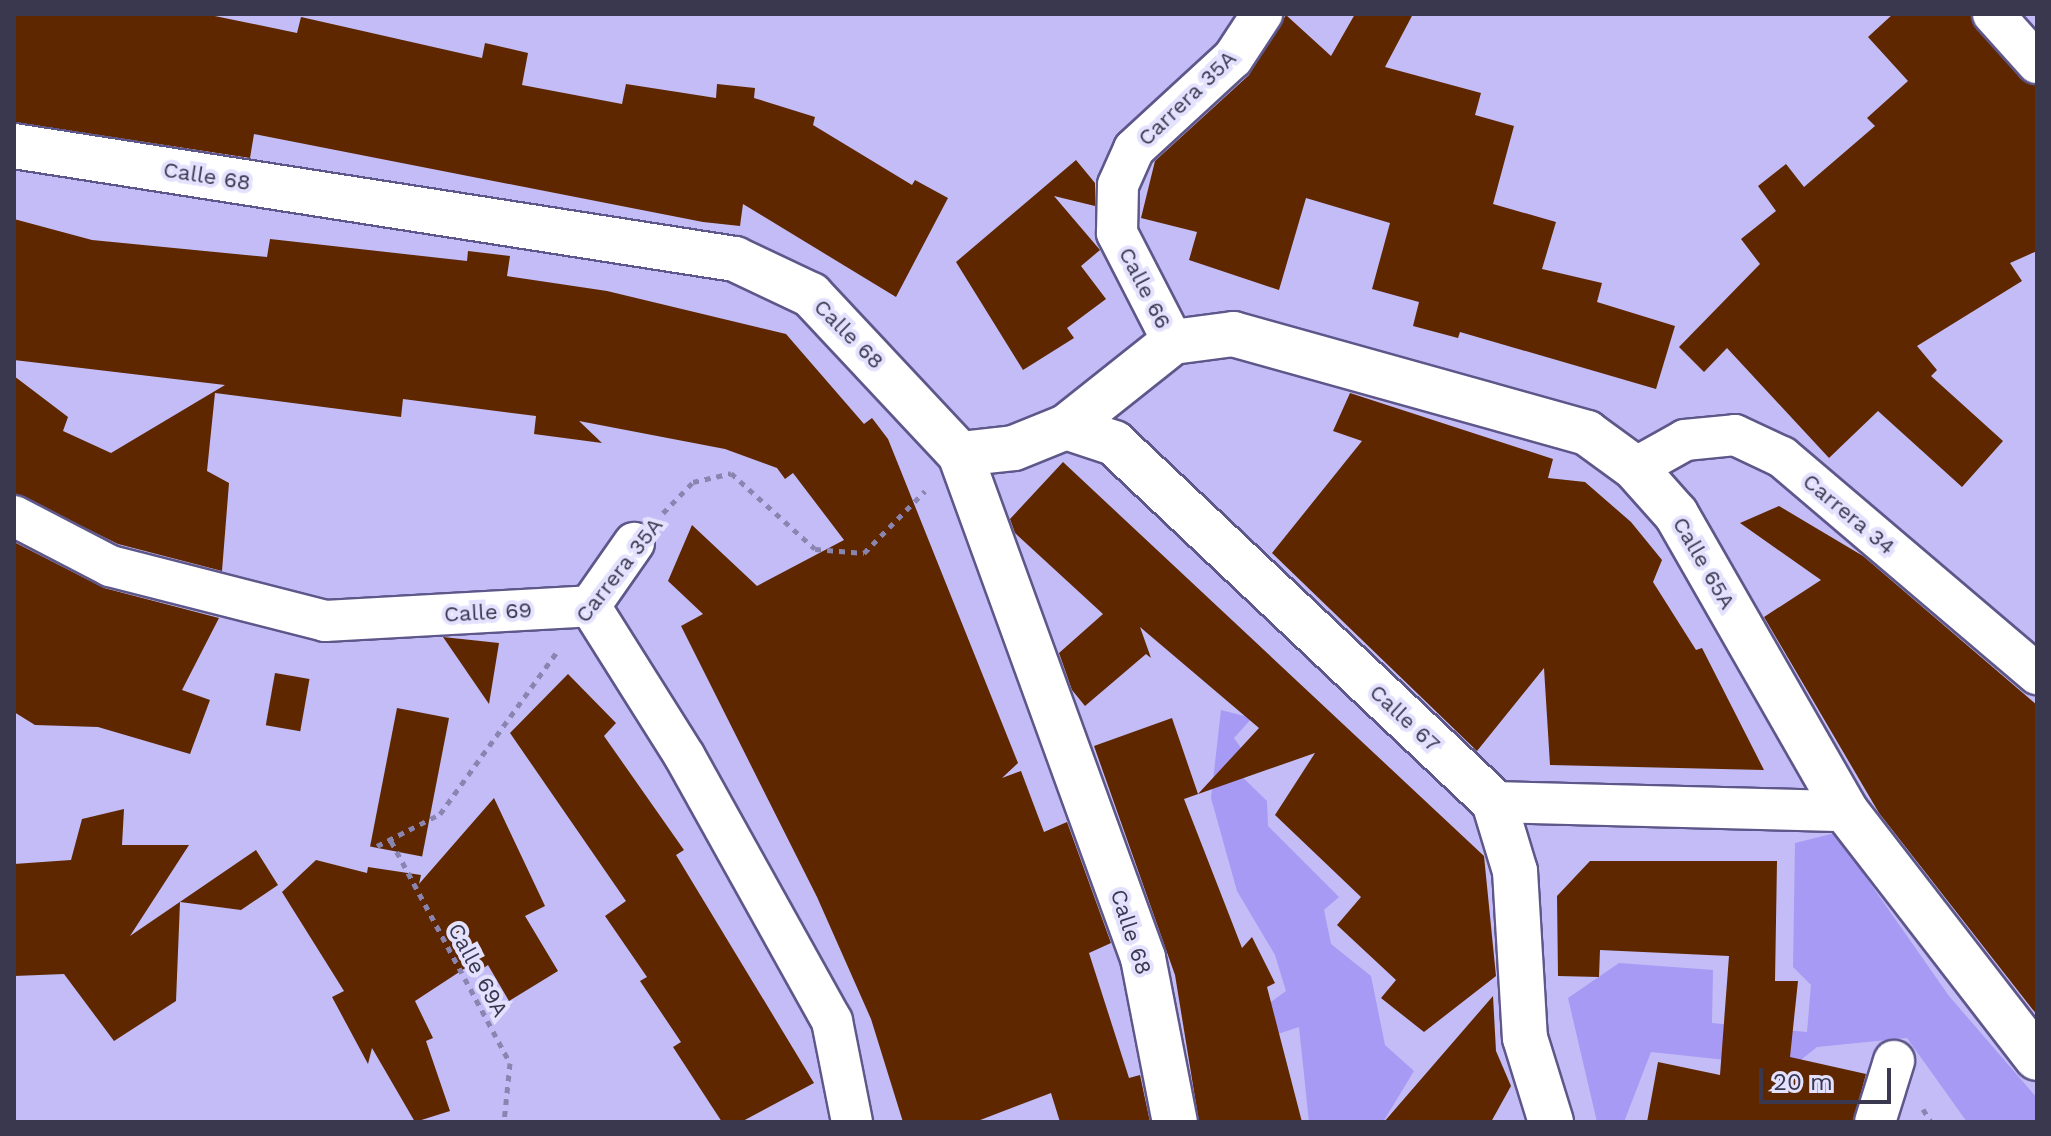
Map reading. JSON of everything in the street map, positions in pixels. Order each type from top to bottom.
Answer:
[{"type":"main road","name":"Calle 68","points":[[14,146],[735,259],[811,295],[960,454],[1143,958],[1175,1122]]},
{"type":"main road","name":"Calle 65A","points":[[1173,342],[1233,334],[1587,433],[1635,468],[1676,514],[1846,811],[2037,1058]]},
{"type":"main road","points":[[960,454],[1014,448],[1066,427],[1173,342]]},
{"type":"main road","name":"Calle 67","points":[[1066,427],[1114,443],[1494,802],[1515,871],[1525,1038],[1551,1122]]},
{"type":"street","name":"Carrera 35A","points":[[1118,185],[1134,149],[1233,58],[1262,14]]},
{"type":"street","points":[[1993,14],[2037,63]]},
{"type":"street","name":"Calle 66","points":[[1118,185],[1117,233],[1173,342]]},
{"type":"street","name":"Carrera 34","points":[[1635,468],[1685,440],[1735,435],[1782,457],[2037,674]]},
{"type":"street","name":"Calle 69","points":[[14,516],[110,566],[325,621],[590,606]]},
{"type":"street","name":"Carrera 35A","points":[[590,606],[634,543]]},
{"type":"street","points":[[590,606],[685,757],[832,1021],[852,1122]]},
{"type":"street","points":[[1494,802],[1846,811]]},
{"type":"street","points":[[1875,1122],[1894,1061]]},
{"type":"path","name":"Carrera 35A","points":[[634,543],[693,482],[716,471],[731,473],[815,549],[864,553],[960,454]]},
{"type":"path","name":"Carrera 35A","points":[[377,846],[440,814],[590,606]]},
{"type":"path","name":"Calle 69A","points":[[391,841],[510,1063],[504,1122]]},
{"type":"shaded area","points":[[1221,710],[1252,718],[1234,738],[1245,754],[1234,769],[1267,801],[1268,826],[1339,897],[1324,910],[1331,944],[1371,976],[1385,1045],[1414,1071],[1383,1122],[1309,1122],[1299,1027],[1262,1039],[1255,1014],[1286,991],[1275,955],[1237,891],[1211,798]]},
{"type":"shaded area","points":[[1835,833],[1949,996],[2037,1098],[2037,1122],[1967,1122],[1907,1038],[1817,1047],[1792,1067],[1651,1052],[1624,1122],[1597,1122],[1568,998],[1619,963],[1713,970],[1712,1023],[1807,1032],[1811,985],[1793,967],[1795,843]]},
{"type":"building","points":[[14,14],[205,14],[297,33],[301,17],[482,58],[485,43],[528,53],[522,85],[622,104],[626,84],[716,98],[717,84],[755,88],[754,98],[815,117],[813,125],[912,185],[915,180],[948,198],[896,297],[743,204],[740,226],[703,222],[254,134],[250,158],[14,122]]},
{"type":"building","points":[[1355,14],[1413,14],[1385,67],[1481,93],[1475,115],[1514,126],[1493,204],[1556,222],[1542,269],[1602,283],[1597,302],[1675,326],[1656,389],[1460,332],[1458,338],[1413,326],[1419,302],[1372,289],[1390,223],[1306,198],[1279,290],[1189,260],[1197,232],[1141,218],[1155,161],[1249,75],[1286,15],[1331,56]]},
{"type":"building","points":[[1893,14],[1971,14],[2020,78],[2037,85],[2037,251],[2010,263],[2022,281],[1917,346],[1937,370],[1931,376],[2003,441],[1962,487],[1878,411],[1829,458],[1727,348],[1704,372],[1679,347],[1760,264],[1741,239],[1776,211],[1758,186],[1786,164],[1804,187],[1875,126],[1867,118],[1908,81],[1868,37]]},
{"type":"building","points":[[1076,160],[1095,183],[1095,206],[1054,196],[1100,250],[1081,266],[1106,299],[1067,328],[1074,338],[1023,370],[956,262]]},
{"type":"building","points":[[14,219],[92,240],[267,257],[270,239],[467,261],[468,251],[510,256],[507,276],[607,291],[786,334],[864,424],[872,418],[888,439],[1018,763],[1002,778],[1021,771],[1044,832],[1067,822],[1111,943],[1089,953],[1129,1078],[1140,1075],[1150,1122],[1060,1122],[1051,1093],[975,1122],[903,1122],[871,1019],[817,897],[681,626],[703,614],[668,581],[692,525],[757,586],[844,540],[793,473],[785,479],[777,468],[725,449],[579,421],[602,443],[534,434],[536,416],[403,399],[401,417],[215,393],[207,471],[229,483],[222,571],[118,544],[14,493],[14,376],[68,417],[63,431],[111,453],[225,385],[14,360]]},
{"type":"building","points":[[1350,393],[1553,459],[1548,478],[1585,482],[1631,522],[1662,560],[1653,582],[1696,650],[1702,648],[1764,770],[1550,765],[1544,668],[1477,751],[1272,553],[1362,441],[1333,431]]},
{"type":"building","points":[[1063,462],[1484,856],[1496,976],[1424,1032],[1381,998],[1396,980],[1337,925],[1361,897],[1275,815],[1315,753],[1184,799],[1242,948],[1252,937],[1275,983],[1267,987],[1302,1122],[1199,1122],[1175,975],[1094,746],[1172,718],[1198,794],[1259,728],[1140,627],[1151,658],[1146,654],[1085,706],[1072,690],[1059,653],[1103,614],[1015,533],[1010,519]]},
{"type":"building","points":[[1779,506],[1863,556],[2037,705],[2037,1015],[1879,813],[1764,617],[1821,580],[1740,523]]},
{"type":"building","points":[[14,542],[104,588],[219,618],[182,690],[210,700],[190,754],[98,727],[35,725],[14,712]]},
{"type":"building","points":[[443,637],[499,643],[489,704]]},
{"type":"building","points":[[275,673],[309,679],[300,731],[266,725]]},
{"type":"building","points":[[568,674],[616,723],[604,736],[684,850],[676,855],[814,1083],[741,1122],[722,1122],[673,1047],[681,1042],[640,981],[647,977],[605,916],[626,901],[510,733]]},
{"type":"building","points":[[397,708],[449,718],[422,857],[370,846]]},
{"type":"building","points":[[494,798],[545,906],[525,916],[558,971],[509,1001],[488,965],[482,969],[476,961],[415,1001],[433,1038],[426,1041],[450,1111],[415,1122],[372,1048],[368,1064],[332,997],[344,991],[282,892],[316,860],[367,873],[368,867],[421,875],[419,884]]},
{"type":"building","points":[[124,809],[122,845],[189,845],[130,936],[256,850],[278,885],[241,910],[180,902],[176,1001],[114,1041],[64,974],[14,976],[14,864],[71,860],[82,819]]},
{"type":"building","points":[[1590,861],[1777,861],[1775,981],[1798,981],[1790,1057],[1866,1074],[1853,1122],[1647,1122],[1658,1062],[1720,1075],[1729,956],[1600,950],[1599,977],[1558,976],[1557,896]]},
{"type":"building","points":[[1493,996],[1496,1051],[1511,1086],[1491,1122],[1384,1122]]}]
